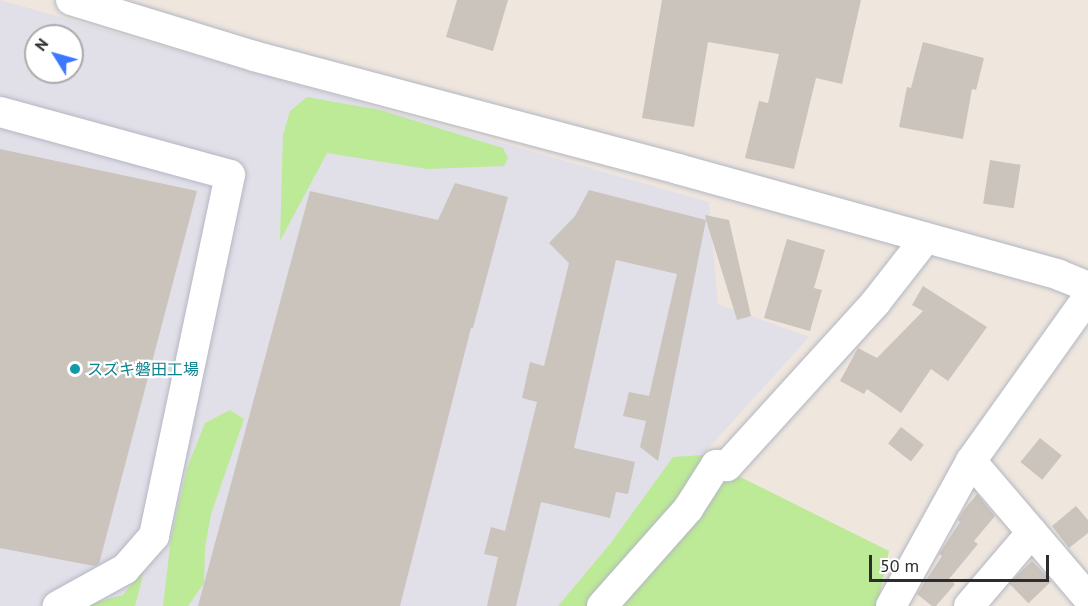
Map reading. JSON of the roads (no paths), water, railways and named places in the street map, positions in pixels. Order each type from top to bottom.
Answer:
[{"type":"street","points":[[71,0],[254,56],[926,238],[1059,275],[1088,287]]},
{"type":"street","points":[[0,112],[230,175],[154,536],[125,569],[58,606]]},
{"type":"street","points":[[602,606],[688,509],[716,465],[727,466],[876,302],[926,238]]},
{"type":"street","points":[[891,606],[971,461],[1088,297]]},
{"type":"street","points":[[971,461],[1088,598]]},
{"type":"street","points":[[969,606],[1032,532]]},
{"type":"place","name":"スズキ磐田工場","points":[[75,369]]}]
